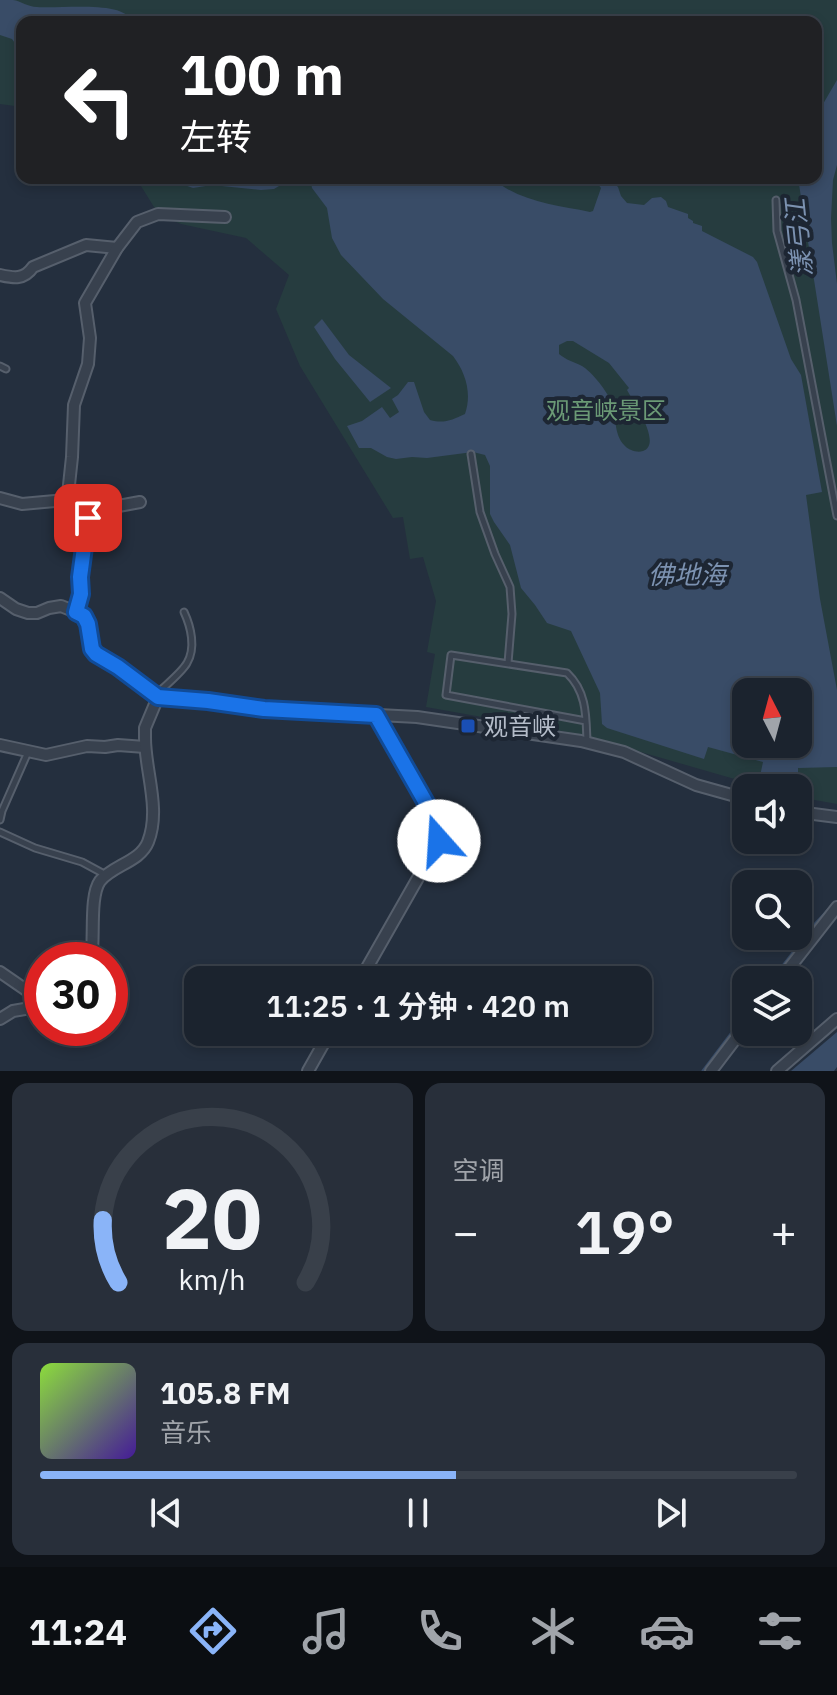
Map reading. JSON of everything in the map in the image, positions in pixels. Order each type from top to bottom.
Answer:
[{"type":"street","points":[[76,612],[81,594],[80,577],[88,518],[66,513],[66,500],[74,405],[88,364],[90,338],[85,303],[117,248],[137,222],[158,214],[225,217]]},
{"type":"street","points":[[0,275],[18,279],[33,267],[86,245],[117,248]]},
{"type":"street","points":[[0,498],[22,504],[66,500],[97,510],[140,502]]},
{"type":"street","points":[[0,598],[28,613],[61,606],[84,616],[96,654],[158,697],[264,709],[417,717],[587,743],[624,752],[696,785],[732,795]]},
{"type":"street","points":[[92,942],[98,885],[106,875],[141,853],[151,833],[152,807],[145,728],[158,697]]},
{"type":"street","points":[[368,966],[440,835],[438,824],[376,715]]},
{"type":"street","points":[[0,745],[52,755],[87,746],[145,747]]},
{"type":"street","points":[[812,814],[837,817]]},
{"type":"street","points":[[791,966],[837,907]]},
{"type":"street","points":[[0,972],[24,989]]},
{"type":"street","points":[[0,1019],[24,1009]]},
{"type":"street","points":[[777,1071],[837,1019]]},
{"type":"street","points":[[711,1071],[732,1043]]},
{"type":"street","points":[[308,1071],[322,1046]]},
{"type":"lane","points":[[776,200],[777,231],[796,300],[837,516]]},
{"type":"lane","points":[[471,454],[480,512],[510,587],[512,614],[508,663]]},
{"type":"lane","points":[[158,697],[187,663],[191,637],[184,612]]},
{"type":"lane","points":[[586,721],[446,695],[451,655],[567,673],[582,693],[586,721],[587,743]]},
{"type":"lane","points":[[0,820],[29,751]]},
{"type":"lane","points":[[0,832],[35,848],[82,862],[106,875]]},
{"type":"green space","name":"佛地海","points":[[0,0],[837,0],[837,804],[812,800],[812,774],[732,774],[732,778],[578,734],[426,707],[435,654],[427,652],[436,601],[423,557],[410,559],[403,517],[393,518],[300,366],[276,309],[289,275],[246,238],[169,219],[154,207],[140,184],[822,184],[822,16],[16,16],[16,106],[0,104]]},
{"type":"water","points":[[0,0],[13,0],[37,7],[106,8],[128,16],[16,16],[16,45],[12,39],[0,35]]},
{"type":"water","points":[[837,80],[837,165],[831,218],[837,284],[837,426],[799,184],[822,184],[822,106]]},
{"type":"water","points":[[182,184],[280,184],[274,189],[261,190],[212,185],[193,188]]},
{"type":"water","name":"佛地海","points":[[311,184],[500,184],[526,197],[590,212],[601,188],[598,184],[615,184],[627,203],[644,205],[652,198],[661,197],[668,207],[688,214],[693,223],[702,226],[702,231],[753,257],[791,359],[801,375],[822,492],[806,495],[820,599],[837,690],[837,767],[798,768],[798,774],[760,774],[763,762],[748,758],[812,758],[812,678],[732,678],[732,754],[708,747],[704,759],[602,724],[600,693],[571,631],[547,623],[521,588],[510,545],[490,514],[490,466],[485,455],[473,452],[396,459],[371,448],[359,448],[347,426],[362,421],[382,407],[390,418],[399,412],[392,399],[408,382],[414,382],[424,412],[435,421],[448,421],[465,414],[468,391],[453,356],[383,299],[341,255],[332,238],[327,208]],"holes":[[[573,341],[609,363],[629,388],[627,390],[648,432],[650,440],[643,451],[631,450],[621,441],[610,399],[602,386],[582,366],[559,354],[559,345]]]},
{"type":"water","points":[[322,319],[349,355],[391,388],[370,402],[314,327]]},
{"type":"water","points":[[837,1032],[837,1067],[834,1071],[791,1071]]},
{"type":"waterway","points":[[783,966],[831,907]]},
{"type":"waterway","points":[[703,1071],[732,1033]]},
{"type":"place","name":"观音峡","points":[[468,726]]},
{"type":"route","points":[[88,518],[80,577],[81,594],[76,612],[84,616],[88,624],[92,649],[96,654],[158,697],[264,709],[376,715],[438,824],[439,841]]},
{"type":"water label","name":"漾弓江","points":[[798,238]]},
{"type":"park label","name":"观音峡景区","points":[[606,410]]}]
